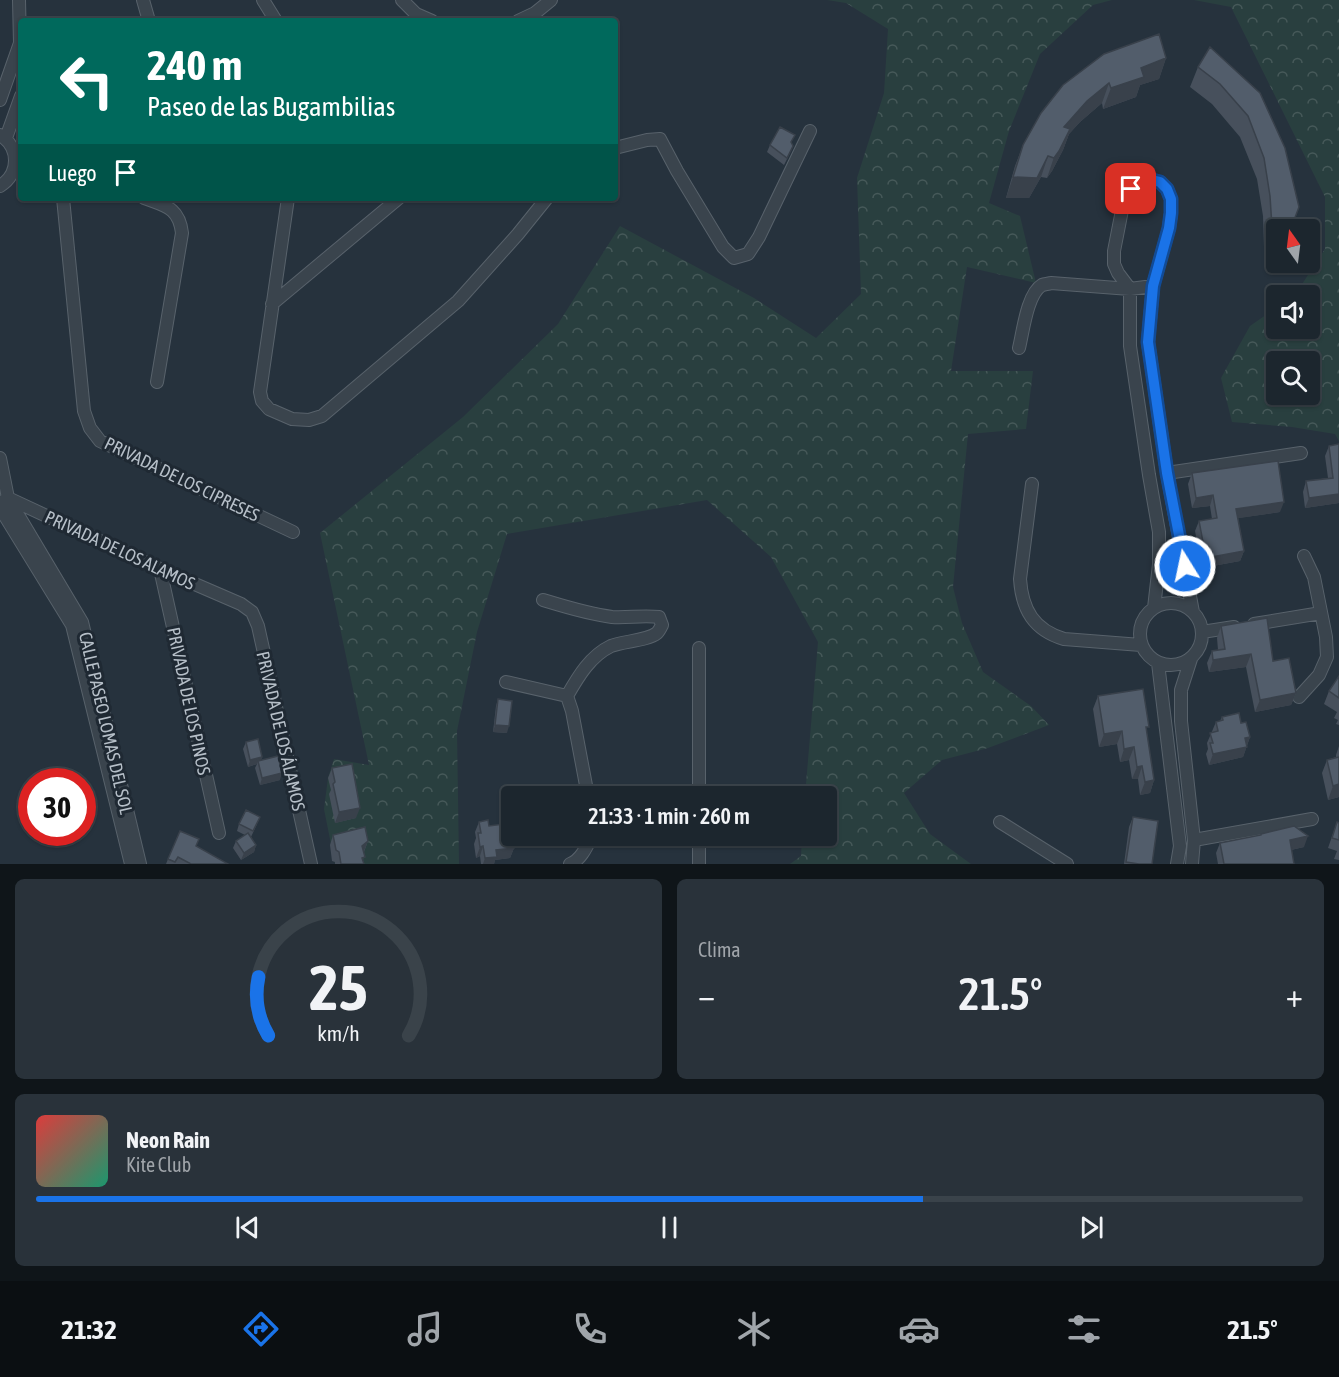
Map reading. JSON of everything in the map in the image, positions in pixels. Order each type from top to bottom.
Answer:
[{"type":"street","points":[[19,0],[19,18]]},
{"type":"street","points":[[143,0],[148,18]]},
{"type":"street","points":[[263,0],[274,18]]},
{"type":"street","points":[[402,0],[416,14],[425,18]]},
{"type":"street","points":[[525,18],[536,13],[551,0]]},
{"type":"street","points":[[0,100],[18,50]]},
{"type":"street","points":[[0,186],[7,182],[18,157],[3,137],[18,103]]},
{"type":"street","points":[[618,147],[660,139],[723,247],[734,258],[748,254],[759,237],[810,131]]},
{"type":"street","points":[[1154,608],[1159,564],[1159,532],[1130,346],[1130,289],[1114,264],[1114,251],[1124,200],[1131,189],[1152,180],[1160,182],[1167,189],[1171,199],[1171,213],[1153,286],[1148,342],[1167,473],[1193,612]]},
{"type":"street","name":"PRIVADA DE LOS CIPRESES","points":[[63,201],[84,411],[90,428],[100,441],[293,532]]},
{"type":"street","points":[[153,201],[174,211],[180,221],[182,233],[157,382]]},
{"type":"street","points":[[288,201],[260,392],[262,401],[268,409],[292,419],[309,420],[322,416],[458,301],[546,201]]},
{"type":"street","points":[[272,304],[395,201]]},
{"type":"street","points":[[1019,348],[1030,300],[1042,285],[1051,283],[1130,289],[1153,286]]},
{"type":"street","points":[[1167,473],[1300,453]]},
{"type":"street","name":"CALLE PASEO LOMAS DEL SOL","points":[[0,458],[3,503],[72,625],[131,864]]},
{"type":"street","points":[[1032,484],[1020,579],[1021,591],[1031,618],[1041,629],[1064,639],[1141,645]]},
{"type":"street","name":"CALLE PASEO LOMAS DEL SOL","points":[[3,503],[82,622],[140,864]]},
{"type":"street","name":"PRIVADA DE LOS ALAMOS","points":[[3,503],[241,604]]},
{"type":"street","points":[[1299,697],[1319,675],[1327,657],[1326,637],[1314,577],[1304,556]]},
{"type":"street","name":"PRIVADA DE LOS PINOS","points":[[160,568],[219,833]]},
{"type":"street","points":[[543,600],[586,613],[615,617],[659,617],[662,625],[656,633],[611,646],[593,658],[567,696]]},
{"type":"street","points":[[1191,659],[1175,666],[1167,666],[1151,659],[1145,653],[1139,635],[1141,624],[1154,608],[1174,603],[1185,606],[1198,618],[1202,632],[1202,642],[1191,659],[1181,690],[1181,721],[1194,840],[1192,864]]},
{"type":"street","name":"PRIVADA DE LOS ÁLAMOS","points":[[241,604],[252,612],[258,626],[311,864]]},
{"type":"street","points":[[1202,632],[1321,613]]},
{"type":"street","points":[[699,648],[699,786]]},
{"type":"street","points":[[1158,663],[1180,846],[1177,864]]},
{"type":"street","points":[[506,681],[567,696]]},
{"type":"street","points":[[567,696],[586,786]]},
{"type":"street","points":[[1194,840],[1312,819]]},
{"type":"street","points":[[1000,822],[1067,864]]},
{"type":"street","points":[[570,864],[575,862],[587,846]]},
{"type":"street","points":[[699,846],[699,864]]},
{"type":"green space","points":[[827,0],[1112,0],[1093,5],[1040,54],[1009,131],[989,203],[1020,216],[1036,283],[967,267],[951,371],[1033,371],[1026,429],[968,434],[953,587],[962,623],[983,672],[1031,706],[1049,725],[988,748],[942,760],[904,793],[930,834],[971,864],[790,864],[801,856],[802,846],[837,846],[837,786],[806,786],[818,642],[771,557],[707,500],[507,534],[477,632],[457,731],[459,864],[335,864],[324,809],[328,778],[334,759],[369,765],[320,533],[463,417],[558,324],[620,226],[754,298],[816,338],[861,294],[857,178],[884,93],[888,29],[846,3]]},
{"type":"green space","points":[[1194,0],[1339,0],[1339,441],[1335,434],[1292,427],[1232,422],[1221,378],[1250,326],[1266,315],[1266,339],[1320,339],[1320,285],[1302,285],[1309,273],[1320,273],[1320,257],[1325,249],[1325,197],[1231,7]]},
{"type":"building","points":[[1159,34],[1166,58],[1141,68],[1144,77],[1111,88],[1109,83],[1087,101],[1064,127],[1070,129],[1059,151],[1054,158],[1048,156],[1037,178],[1013,177],[1023,145],[1041,113],[1063,85],[1104,54]]},
{"type":"building","points":[[1210,47],[1260,93],[1285,148],[1299,207],[1294,219],[1271,219],[1264,158],[1248,116],[1220,84],[1198,67]]},
{"type":"building","points":[[780,127],[795,135],[787,158],[770,145]]},
{"type":"building","points":[[1339,444],[1339,494],[1309,498],[1306,481],[1333,478],[1329,446]]},
{"type":"building","points":[[1278,461],[1284,502],[1236,509],[1244,551],[1206,558],[1199,521],[1217,518],[1213,495],[1196,498],[1192,473]]},
{"type":"building","points":[[1267,618],[1273,661],[1289,658],[1296,693],[1260,700],[1251,654],[1213,660],[1212,651],[1225,649],[1221,626]]},
{"type":"building","points":[[1339,676],[1339,698],[1329,691]]},
{"type":"building","points":[[1143,689],[1154,780],[1145,782],[1142,766],[1137,767],[1134,747],[1124,749],[1122,731],[1104,734],[1098,696]]},
{"type":"building","points":[[498,699],[512,701],[509,726],[495,725]]},
{"type":"building","points":[[1239,713],[1241,723],[1246,722],[1250,737],[1245,738],[1247,747],[1213,754],[1210,733],[1218,731],[1216,722],[1223,720],[1222,717]]},
{"type":"building","points":[[258,739],[262,757],[250,760],[246,742]]},
{"type":"building","points":[[278,756],[282,773],[262,778],[258,761]]},
{"type":"building","points":[[1339,757],[1339,784],[1333,786],[1327,760]]},
{"type":"building","points":[[352,764],[360,808],[339,812],[332,768]]},
{"type":"building","points":[[246,810],[260,817],[253,831],[239,824]]},
{"type":"building","points":[[1133,817],[1158,821],[1152,864],[1126,862]]},
{"type":"building","points":[[488,820],[489,826],[501,824],[501,846],[514,846],[514,848],[496,850],[497,857],[485,858],[483,846],[480,847],[479,822]]},
{"type":"building","points":[[1337,822],[1339,823],[1339,840],[1332,838]]},
{"type":"building","points":[[1294,826],[1308,836],[1290,840],[1294,864],[1224,864],[1220,843]]},
{"type":"building","points":[[365,827],[368,841],[362,846],[364,864],[341,864],[333,835]]},
{"type":"building","points":[[180,831],[199,839],[196,846],[228,864],[191,864],[178,857],[175,862],[168,859]]},
{"type":"building","points":[[248,833],[256,845],[244,853],[236,841]]},
{"type":"route","points":[[1131,189],[1152,180],[1160,182],[1167,189],[1171,199],[1169,228],[1153,286],[1148,342],[1167,473],[1185,566]]}]
